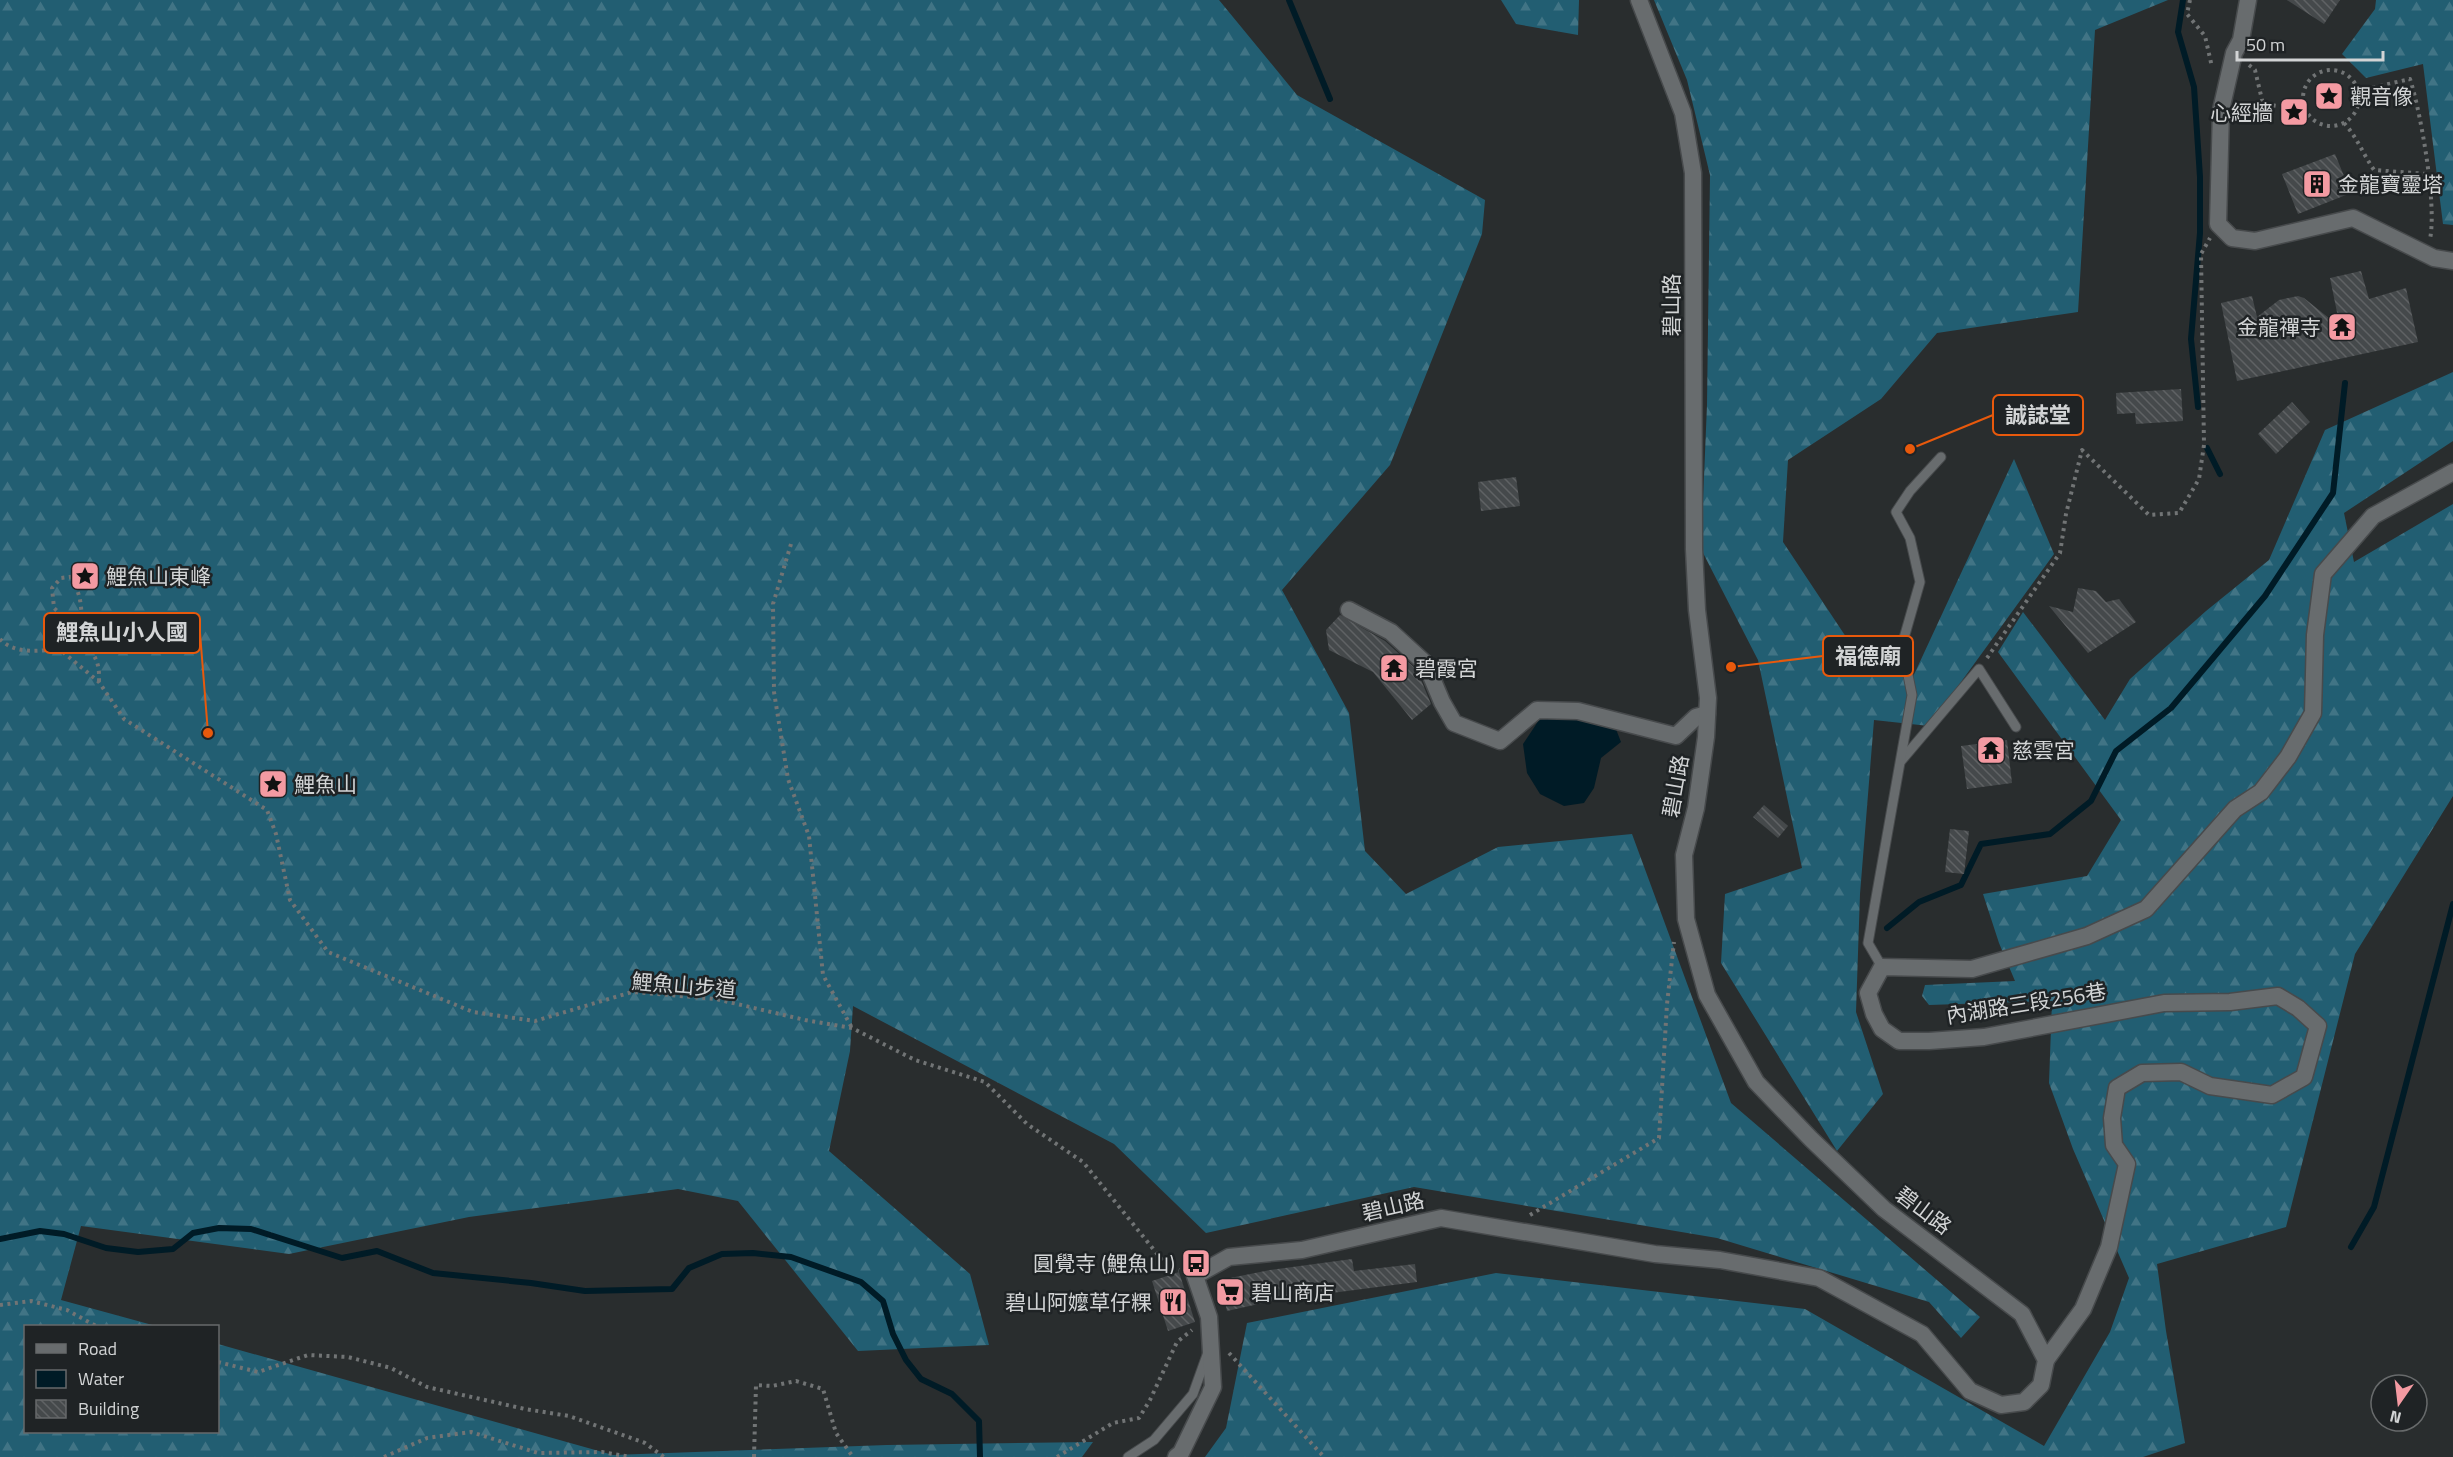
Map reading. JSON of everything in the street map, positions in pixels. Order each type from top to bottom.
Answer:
[{"type":"street","name":"碧山路","points":[[1195,1276],[1229,1257],[1302,1250],[1441,1218],[1655,1254],[1720,1260],[1819,1278],[1922,1334],[1970,1391],[2001,1405],[2024,1402],[2041,1385],[2046,1360],[2022,1314],[1884,1209],[1811,1139],[1756,1082],[1707,995],[1686,919],[1684,855],[1696,808],[1708,698],[1697,610],[1694,549],[1693,173],[1683,114],[1639,0]]},
{"type":"street","points":[[2248,0],[2241,40],[2234,53],[2220,121],[2218,224],[2232,238],[2255,240],[2353,218],[2434,258],[2453,261]]},
{"type":"street","name":"內湖路三段256巷","points":[[2046,1360],[2083,1309],[2109,1248],[2127,1164],[2114,1145],[2112,1118],[2117,1088],[2142,1073],[2181,1072],[2210,1086],[2272,1095],[2304,1077],[2318,1026],[2298,1008],[2278,996],[2230,1002],[2164,1003],[1984,1037],[1899,1041],[1882,1029],[1874,1014],[1868,993],[1882,967],[1972,969],[2087,936],[2146,909],[2235,810],[2261,792],[2288,757],[2313,713],[2315,635],[2323,574],[2373,516],[2453,472]]},
{"type":"street","points":[[1349,610],[1390,632],[1426,664],[1442,702],[1454,723],[1500,741],[1537,710],[1578,711],[1676,736],[1696,717],[1707,714]]},
{"type":"street","points":[[1176,1457],[1181,1453],[1213,1387],[1210,1331],[1195,1276]]},
{"type":"lane","points":[[1882,967],[1868,943],[1912,695],[1902,645],[1920,582],[1910,538],[1896,512],[1910,491],[1941,458]]},
{"type":"lane","points":[[1901,762],[1979,669],[2016,727]]},
{"type":"lane","points":[[1128,1457],[1154,1440],[1193,1394],[1210,1331]]},
{"type":"path","points":[[2190,0],[2187,14],[2205,36],[2214,78]]},
{"type":"path","points":[[2234,53],[2255,70],[2263,104],[2306,110]]},
{"type":"path","points":[[2325,71],[2343,73],[2351,78],[2358,91],[2355,114],[2344,123],[2331,126],[2322,124],[2314,120],[2306,110],[2303,97],[2305,88],[2316,74],[2325,71]]},
{"type":"path","points":[[2358,91],[2410,79],[2416,98],[2433,223],[2426,254]]},
{"type":"path","points":[[2344,123],[2356,137],[2364,156],[2374,170],[2427,174]]},
{"type":"path","points":[[1979,669],[2060,553],[2066,514],[2082,450],[2149,515],[2179,513],[2199,479],[2204,445],[2201,254],[2218,224]]},
{"type":"path","points":[[791,544],[773,604],[774,692],[788,779],[809,836],[823,975],[852,1028]]},
{"type":"path","points":[[85,636],[54,608],[52,588],[62,578],[91,575],[73,584],[80,593],[85,636],[99,664],[99,682]]},
{"type":"path","name":"鯉魚山步道","points":[[0,639],[8,647],[40,652],[58,648],[99,682],[124,719],[267,810],[276,834],[290,900],[328,952],[473,1012],[536,1021],[632,992],[716,999],[805,1020],[852,1028],[915,1060],[985,1082],[1027,1124],[1083,1162],[1167,1266],[1195,1276]]},
{"type":"path","points":[[1506,1229],[1659,1138],[1665,1035]]},
{"type":"path","points":[[0,1305],[31,1301],[67,1310],[94,1325]]},
{"type":"path","points":[[1057,1457],[1113,1423],[1139,1418],[1177,1342],[1210,1331],[1324,1457]]},
{"type":"path","points":[[219,1362],[258,1372],[308,1355],[348,1357],[391,1368],[426,1387],[525,1409],[569,1416],[645,1443],[664,1457]]},
{"type":"path","points":[[754,1457],[756,1385],[796,1381],[823,1389],[836,1433],[853,1457]]},
{"type":"path","points":[[384,1457],[427,1438],[471,1432],[538,1453],[602,1452],[630,1457]]},
{"type":"green space","points":[[0,0],[1219,0],[1297,95],[1485,200],[1482,234],[1390,465],[1282,590],[1349,713],[1365,851],[1406,894],[1498,847],[1632,834],[1731,1103],[1980,1317],[1961,1338],[1929,1302],[1717,1238],[1414,1187],[1206,1233],[1114,1144],[853,1006],[850,1051],[829,1151],[970,1274],[989,1345],[858,1351],[738,1201],[678,1189],[469,1217],[289,1254],[81,1226],[61,1300],[152,1325],[24,1325],[24,1433],[219,1433],[219,1344],[613,1455],[887,1445],[1093,1442],[1082,1457],[0,1457]]},
{"type":"green space","points":[[1501,0],[1579,0],[1578,35],[1516,24]]},
{"type":"green space","points":[[1654,0],[2168,0],[2095,30],[2078,312],[1937,333],[1881,399],[1788,460],[1783,542],[1854,649],[1911,681],[2014,459],[2054,554],[1929,726],[1874,720],[1860,894],[1856,1012],[1883,1094],[1837,1151],[1721,963],[1725,894],[1802,868],[1758,660],[1701,549],[1707,405],[1710,175],[1687,80]]},
{"type":"green space","points":[[2376,0],[2453,0],[2453,225],[2443,224],[2423,64],[2366,78],[2342,54],[2375,9]]},
{"type":"green space","points":[[2453,372],[2453,441],[2344,513],[2354,562],[2453,504],[2453,796],[2355,954],[2286,1227],[2157,1264],[2185,1443],[2143,1457],[1205,1457],[1226,1428],[1247,1323],[1496,1273],[1805,1309],[2044,1446],[2110,1332],[2129,1278],[2073,1149],[2049,1083],[2052,1001],[1929,1005],[1922,996],[1925,985],[2015,981],[1999,943],[1983,894],[2087,876],[2121,820],[1998,652],[2023,612],[2105,720],[2130,679],[2206,611],[2269,560],[2325,430]]},
{"type":"water","points":[[1566,711],[1612,719],[1621,742],[1601,758],[1594,788],[1584,803],[1564,806],[1540,794],[1527,773],[1523,744],[1539,720]]},
{"type":"building","points":[[2287,0],[2340,0],[2324,24]]},
{"type":"building","name":"金龍寶靈塔","points":[[2335,154],[2351,193],[2298,214],[2282,174]]},
{"type":"building","name":"金龍禪寺","points":[[2361,271],[2369,299],[2406,288],[2418,342],[2237,381],[2221,303],[2252,296],[2257,317],[2279,300],[2298,296],[2304,298],[2340,327],[2330,278]]},
{"type":"building","points":[[2181,389],[2183,421],[2136,424],[2135,413],[2117,414],[2116,393]]},
{"type":"building","points":[[2292,402],[2310,422],[2276,454],[2258,434]]},
{"type":"building","points":[[1516,477],[1520,506],[1481,511],[1478,482]]},
{"type":"building","points":[[2078,588],[2096,591],[2106,602],[2119,599],[2136,622],[2088,653],[2049,606],[2073,612]]},
{"type":"building","name":"碧霞宮","points":[[1340,615],[1385,641],[1417,670],[1431,704],[1412,720],[1373,672],[1329,650],[1326,630]]},
{"type":"building","points":[[2007,740],[2012,783],[1967,789],[1961,746]]},
{"type":"building","points":[[1764,805],[1788,826],[1778,838],[1753,817]]},
{"type":"building","points":[[1950,829],[1969,831],[1964,874],[1945,872]]},
{"type":"building","points":[[1352,1259],[1354,1271],[1415,1264],[1417,1282],[1277,1300],[1227,1311],[1220,1280],[1270,1270]]},
{"type":"building","name":"碧山阿嬤草仔粿","points":[[1179,1272],[1195,1322],[1168,1331],[1152,1281]]},
{"type":"waterway","points":[[1289,0],[1330,99]]},
{"type":"waterway","points":[[2183,0],[2178,32],[2194,87],[2200,177],[2200,233],[2191,339],[2198,407]]},
{"type":"waterway","points":[[1887,928],[1919,902],[1961,885],[1981,844],[2050,834],[2091,801],[2116,751],[2171,708],[2265,596],[2333,493],[2345,383]]},
{"type":"waterway","points":[[2207,448],[2220,474]]},
{"type":"waterway","points":[[2351,1247],[2374,1207],[2453,904]]},
{"type":"waterway","points":[[0,1239],[40,1231],[64,1234],[106,1248],[138,1252],[173,1249],[193,1233],[219,1228],[251,1229],[342,1258],[377,1251],[433,1273],[585,1291],[672,1289],[689,1268],[722,1254],[753,1253],[791,1257],[861,1282],[883,1301],[893,1334],[906,1360],[921,1379],[952,1394],[979,1421],[980,1457]]},
{"type":"place","name":"觀音像","points":[[2329,96]]},
{"type":"place","name":"心經牆","points":[[2294,112]]},
{"type":"place","name":"金龍寶靈塔","points":[[2317,184]]},
{"type":"place","name":"金龍禪寺","points":[[2342,327]]},
{"type":"place","name":"誠誌堂","points":[[1910,449]]},
{"type":"place","name":"鯉魚山東峰","points":[[85,576]]},
{"type":"place","name":"福德廟","points":[[1731,667]]},
{"type":"place","name":"碧霞宮","points":[[1394,668]]},
{"type":"place","name":"鯉魚山小人國","points":[[208,733]]},
{"type":"place","name":"慈雲宮","points":[[1991,750]]},
{"type":"place","name":"鯉魚山","points":[[273,784]]},
{"type":"place","name":"圓覺寺 (鯉魚山)","points":[[1196,1263]]},
{"type":"place","name":"碧山商店","points":[[1230,1292]]},
{"type":"place","name":"碧山阿嬤草仔粿","points":[[1173,1302]]}]
